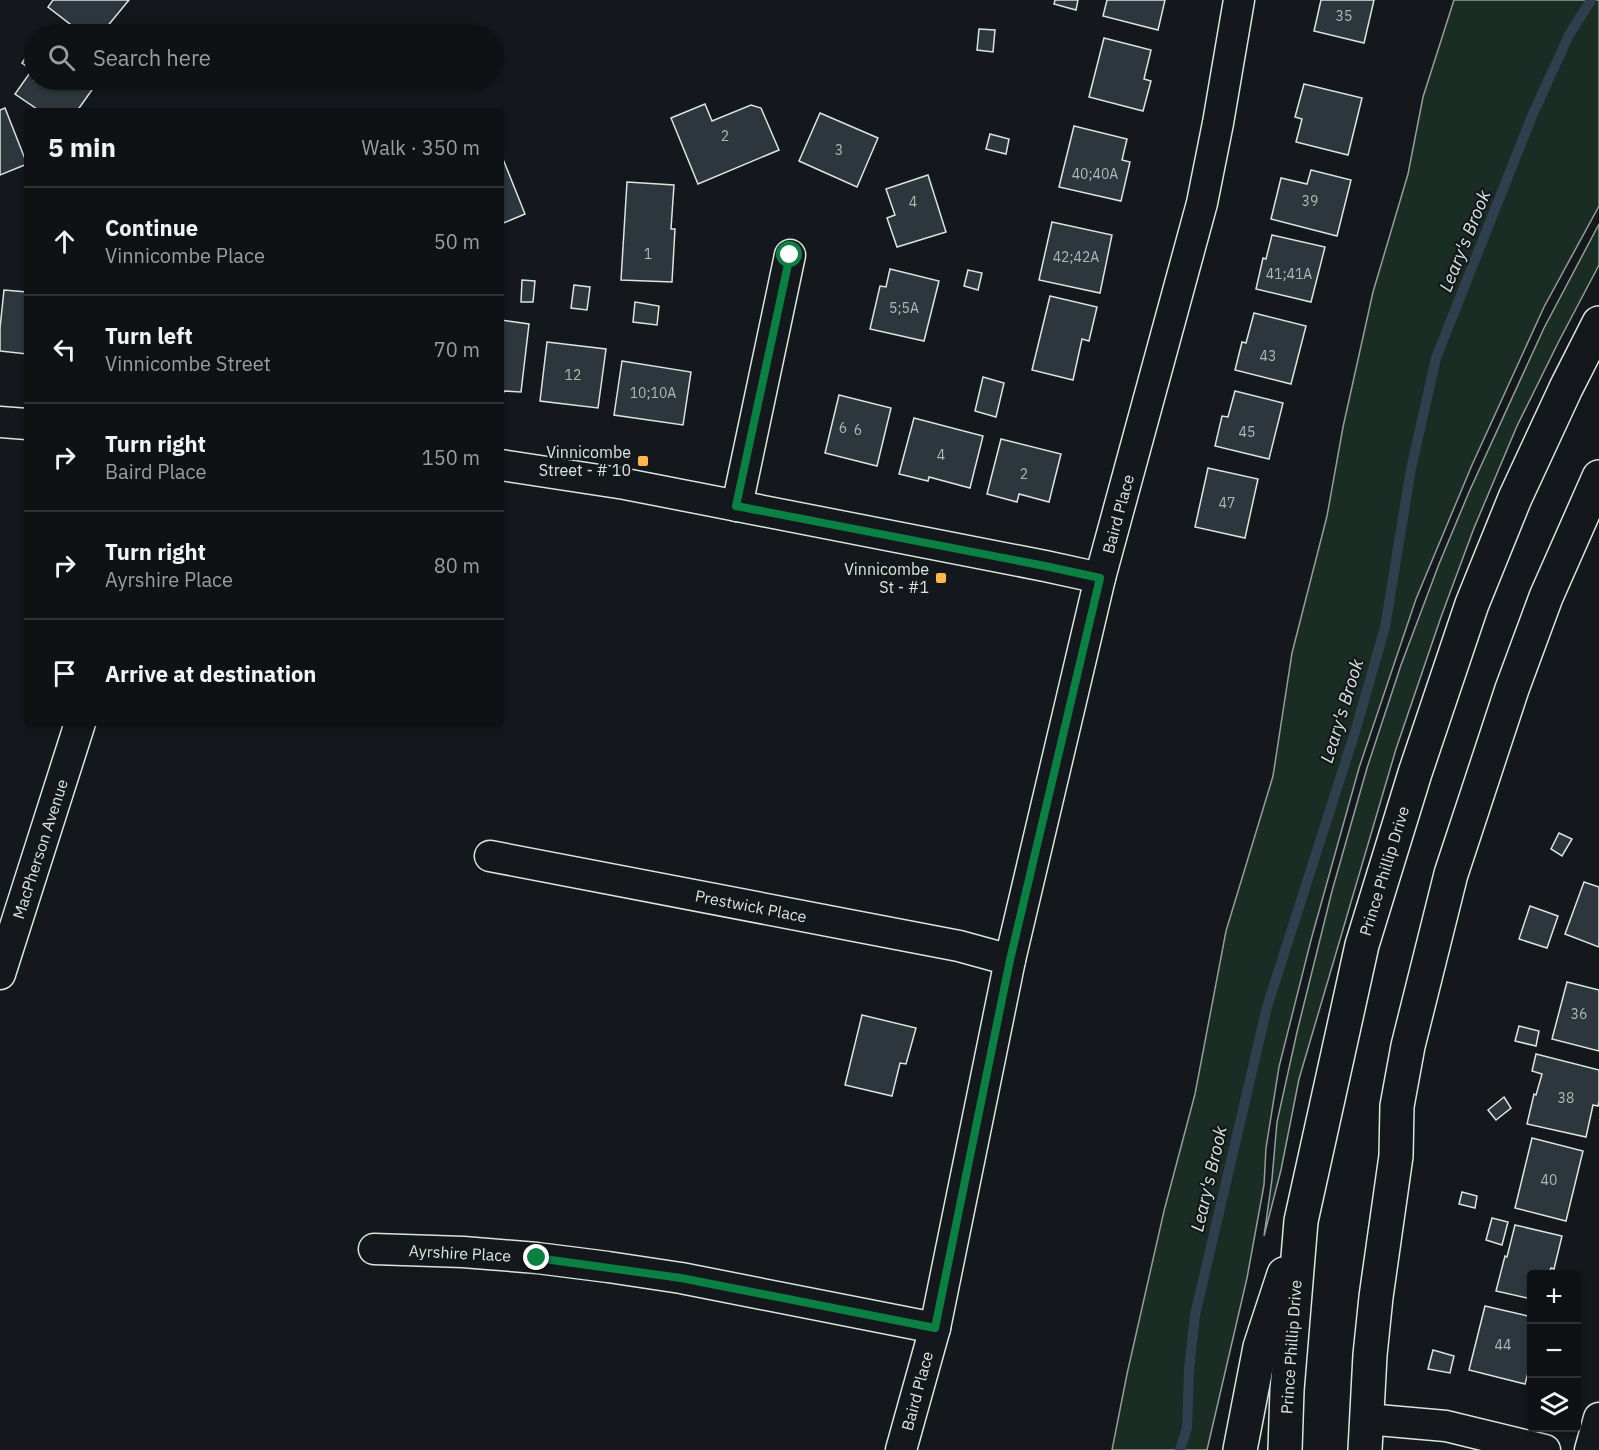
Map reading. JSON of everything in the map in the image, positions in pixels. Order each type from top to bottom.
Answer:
[{"type":"main road","name":"Prince Phillip Drive","points":[[1285,1450],[1287,1390],[1301,1221],[1362,945],[1415,773],[1472,604],[1515,498],[1599,323]]},
{"type":"main road","points":[[1366,1435],[1376,1297],[1396,1156],[1397,1106],[1408,1046],[1428,962],[1451,874],[1512,689],[1546,597],[1599,477]]},
{"type":"main road","points":[[1240,1450],[1260,1347],[1301,1221]]},
{"type":"street","name":"Baird Place","points":[[901,1450],[935,1328],[1010,960],[1100,578],[1202,203],[1239,0]]},
{"type":"street","points":[[736,506],[790,255]]},
{"type":"street","points":[[0,422],[24,424]]},
{"type":"street","points":[[504,465],[625,484],[1100,578]]},
{"type":"street","name":"MacPherson Avenue","points":[[0,974],[79,726]]},
{"type":"street","name":"Prestwick Place","points":[[490,856],[959,946],[1010,960]]},
{"type":"street","name":"Ayrshire Place","points":[[374,1249],[516,1256],[608,1267],[681,1278],[935,1328]]},
{"type":"street","points":[[1590,1450],[1599,1418]]},
{"type":"street","points":[[1366,1435],[1446,1426],[1545,1450]]},
{"type":"green space","points":[[1454,0],[1599,0],[1599,206],[1544,307],[1472,465],[1416,599],[1359,768],[1311,940],[1279,1067],[1266,1148],[1264,1185],[1247,1278],[1207,1450],[1112,1450],[1164,1211],[1195,1094],[1226,931],[1273,776],[1292,653],[1327,516],[1343,427],[1373,292],[1408,174],[1423,97]]},
{"type":"green space","points":[[1599,224],[1599,265],[1517,426],[1474,528],[1396,749],[1299,1079],[1281,1170],[1264,1236],[1277,1122],[1297,1032],[1332,891],[1367,768],[1401,665],[1469,492],[1544,328]]},
{"type":"building","points":[[53,0],[129,0],[109,24],[70,24],[48,7]]},
{"type":"building","points":[[1055,0],[1078,0],[1076,10],[1054,4]]},
{"type":"building","points":[[1107,0],[1165,0],[1158,30],[1103,16]]},
{"type":"building","points":[[1321,0],[1374,0],[1364,43],[1314,31]]},
{"type":"building","points":[[979,29],[995,30],[993,52],[977,50]]},
{"type":"building","points":[[1104,38],[1151,50],[1144,79],[1151,81],[1143,111],[1089,97]]},
{"type":"building","points":[[24,81],[24,90],[92,90],[79,108],[36,108],[15,94]]},
{"type":"building","points":[[1304,84],[1362,98],[1348,155],[1296,142],[1302,119],[1295,117]]},
{"type":"building","points":[[705,104],[712,121],[751,105],[761,108],[779,150],[698,184],[671,118]]},
{"type":"building","points":[[5,108],[24,156],[24,165],[0,175],[0,110]]},
{"type":"building","points":[[820,113],[878,138],[857,187],[799,161]]},
{"type":"building","points":[[1074,126],[1127,139],[1122,160],[1130,162],[1121,201],[1059,187]]},
{"type":"building","points":[[990,134],[1009,139],[1006,154],[986,149]]},
{"type":"building","points":[[504,162],[525,214],[504,223]]},
{"type":"building","points":[[1311,170],[1351,180],[1337,236],[1271,219],[1281,178],[1307,184]]},
{"type":"building","points":[[928,175],[946,232],[897,247],[887,218],[895,215],[886,189]]},
{"type":"building","points":[[627,182],[674,185],[671,229],[675,229],[672,282],[621,280]]},
{"type":"building","points":[[1052,222],[1112,235],[1100,293],[1039,280]]},
{"type":"building","points":[[1272,235],[1325,247],[1311,302],[1256,289],[1263,258],[1266,259]]},
{"type":"building","points":[[890,269],[939,281],[924,341],[870,329],[880,286],[886,287]]},
{"type":"building","points":[[968,270],[982,273],[978,290],[964,286]]},
{"type":"building","points":[[522,280],[535,281],[533,302],[521,302]]},
{"type":"building","points":[[574,285],[590,287],[587,310],[571,308]]},
{"type":"building","points":[[4,290],[24,292],[24,354],[0,351]]},
{"type":"building","points":[[1050,296],[1097,307],[1089,341],[1082,339],[1073,380],[1032,370]]},
{"type":"building","points":[[635,302],[659,306],[657,325],[633,322]]},
{"type":"building","points":[[1254,313],[1306,326],[1291,384],[1235,370],[1242,342],[1246,343]]},
{"type":"building","points":[[504,320],[529,324],[521,392],[504,391]]},
{"type":"building","points":[[547,342],[606,349],[598,408],[540,401]]},
{"type":"building","points":[[622,361],[691,372],[683,425],[614,415]]},
{"type":"building","points":[[983,377],[1004,383],[996,417],[975,411]]},
{"type":"building","points":[[1235,391],[1283,403],[1269,459],[1215,446],[1222,416],[1228,417]]},
{"type":"building","points":[[839,395],[891,408],[877,466],[825,453]]},
{"type":"building","points":[[914,418],[983,436],[970,488],[929,477],[928,481],[899,474]]},
{"type":"building","points":[[1001,439],[1061,454],[1049,502],[1019,494],[1017,502],[987,494]]},
{"type":"building","points":[[1208,468],[1258,479],[1245,538],[1195,527]]},
{"type":"building","points":[[1559,833],[1572,839],[1562,856],[1551,849]]},
{"type":"building","points":[[1584,882],[1599,887],[1599,947],[1565,934]]},
{"type":"building","points":[[1530,906],[1558,916],[1547,948],[1519,939]]},
{"type":"building","points":[[1567,982],[1599,990],[1599,1051],[1552,1039]]},
{"type":"building","points":[[862,1015],[916,1028],[906,1064],[900,1063],[892,1096],[845,1085]]},
{"type":"building","points":[[1519,1026],[1539,1031],[1536,1046],[1515,1041]]},
{"type":"building","points":[[1536,1054],[1599,1070],[1599,1102],[1598,1106],[1593,1105],[1586,1137],[1527,1124],[1534,1094],[1536,1095],[1542,1074],[1532,1071]]},
{"type":"building","points":[[1504,1097],[1511,1108],[1496,1120],[1488,1110]]},
{"type":"building","points":[[1532,1138],[1583,1151],[1566,1221],[1515,1208]]},
{"type":"building","points":[[1462,1192],[1477,1196],[1475,1208],[1459,1204]]},
{"type":"building","points":[[1492,1218],[1508,1222],[1502,1245],[1486,1240]]},
{"type":"building","points":[[1515,1225],[1562,1236],[1554,1269],[1527,1270],[1527,1298],[1496,1291],[1505,1256],[1507,1257]]},
{"type":"building","points":[[1485,1306],[1527,1316],[1525,1384],[1469,1370]]},
{"type":"building","points":[[1433,1350],[1454,1356],[1450,1373],[1428,1369]]},
{"type":"waterway","name":"Leary's Brook","points":[[1180,1450],[1187,1428],[1189,1370],[1195,1315],[1267,1007],[1355,732],[1385,627],[1411,469],[1436,358],[1532,116],[1569,35],[1591,0]]},
{"type":"place","name":"Vinnicombe Street - # 10","points":[[643,461]]},
{"type":"place","name":"Vinnicombe St - #1","points":[[941,578]]},
{"type":"route","points":[[537,1258],[681,1278],[935,1328],[1010,960],[1100,578],[736,506],[790,255]]}]
